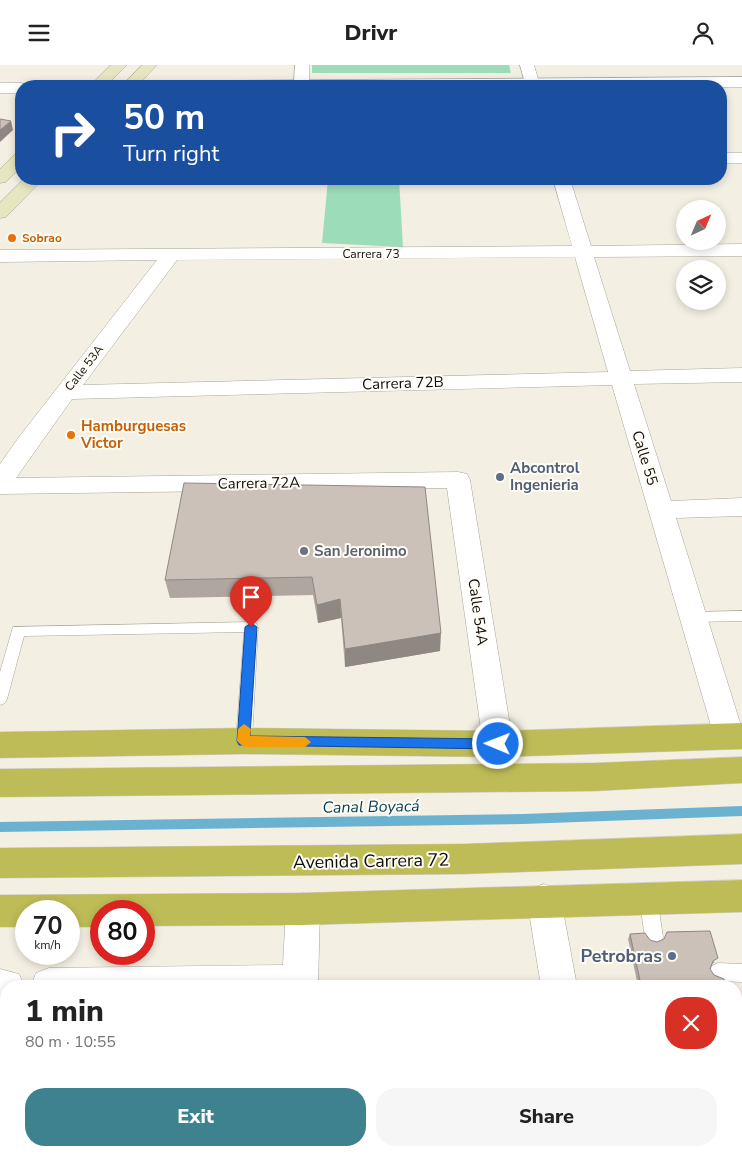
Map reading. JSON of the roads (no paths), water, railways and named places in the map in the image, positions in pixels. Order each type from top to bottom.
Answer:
[{"type":"highway","points":[[0,745],[244,741],[498,744],[735,736]]},
{"type":"highway","points":[[498,744],[595,777]]},
{"type":"highway","points":[[0,783],[595,777],[742,770]]},
{"type":"highway","name":"Avenida Carrera 72","points":[[0,863],[290,863],[535,859],[742,849]]},
{"type":"highway","points":[[0,911],[303,909],[544,900],[742,896]]},
{"type":"main road","points":[[104,80],[120,65]]},
{"type":"main road","points":[[134,80],[150,65]]},
{"type":"main road","points":[[0,178],[15,164]]},
{"type":"main road","points":[[0,213],[28,185]]},
{"type":"street","points":[[302,65],[302,80]]},
{"type":"street","points":[[527,65],[532,80]]},
{"type":"street","points":[[727,82],[742,82]]},
{"type":"street","points":[[0,88],[15,88]]},
{"type":"street","points":[[727,158],[742,158]]},
{"type":"street","name":"Calle 55","points":[[563,185],[693,617],[735,736]]},
{"type":"street","name":"Carrera 73","points":[[0,257],[742,250]]},
{"type":"street","name":"Calle 53A","points":[[0,485],[27,442],[64,392],[172,255]]},
{"type":"street","name":"Carrera 72B","points":[[64,392],[742,375]]},
{"type":"street","name":"Carrera 72A","points":[[0,485],[458,480]]},
{"type":"street","name":"Calle 54A","points":[[458,480],[498,744]]},
{"type":"street","points":[[660,509],[742,507]]},
{"type":"street","points":[[544,900],[558,980]]},
{"type":"street","points":[[300,980],[303,909]]},
{"type":"lane","points":[[693,617],[742,616]]},
{"type":"lane","points":[[0,699],[18,631],[251,627],[244,741]]},
{"type":"lane","points":[[648,898],[654,937]]},
{"type":"lane","points":[[718,973],[742,973]]},
{"type":"waterway","name":"Canal Boyacá","points":[[0,827],[523,819],[742,811]]},
{"type":"place","name":"Sobrao","points":[[12,238]]},
{"type":"place","name":"Hamburguesas Victor","points":[[71,435]]},
{"type":"place","name":"Abcontrol Ingenieria","points":[[500,477]]},
{"type":"place","name":"San Jeronimo","points":[[304,551]]},
{"type":"place","name":"Petrobras","points":[[672,956]]}]
